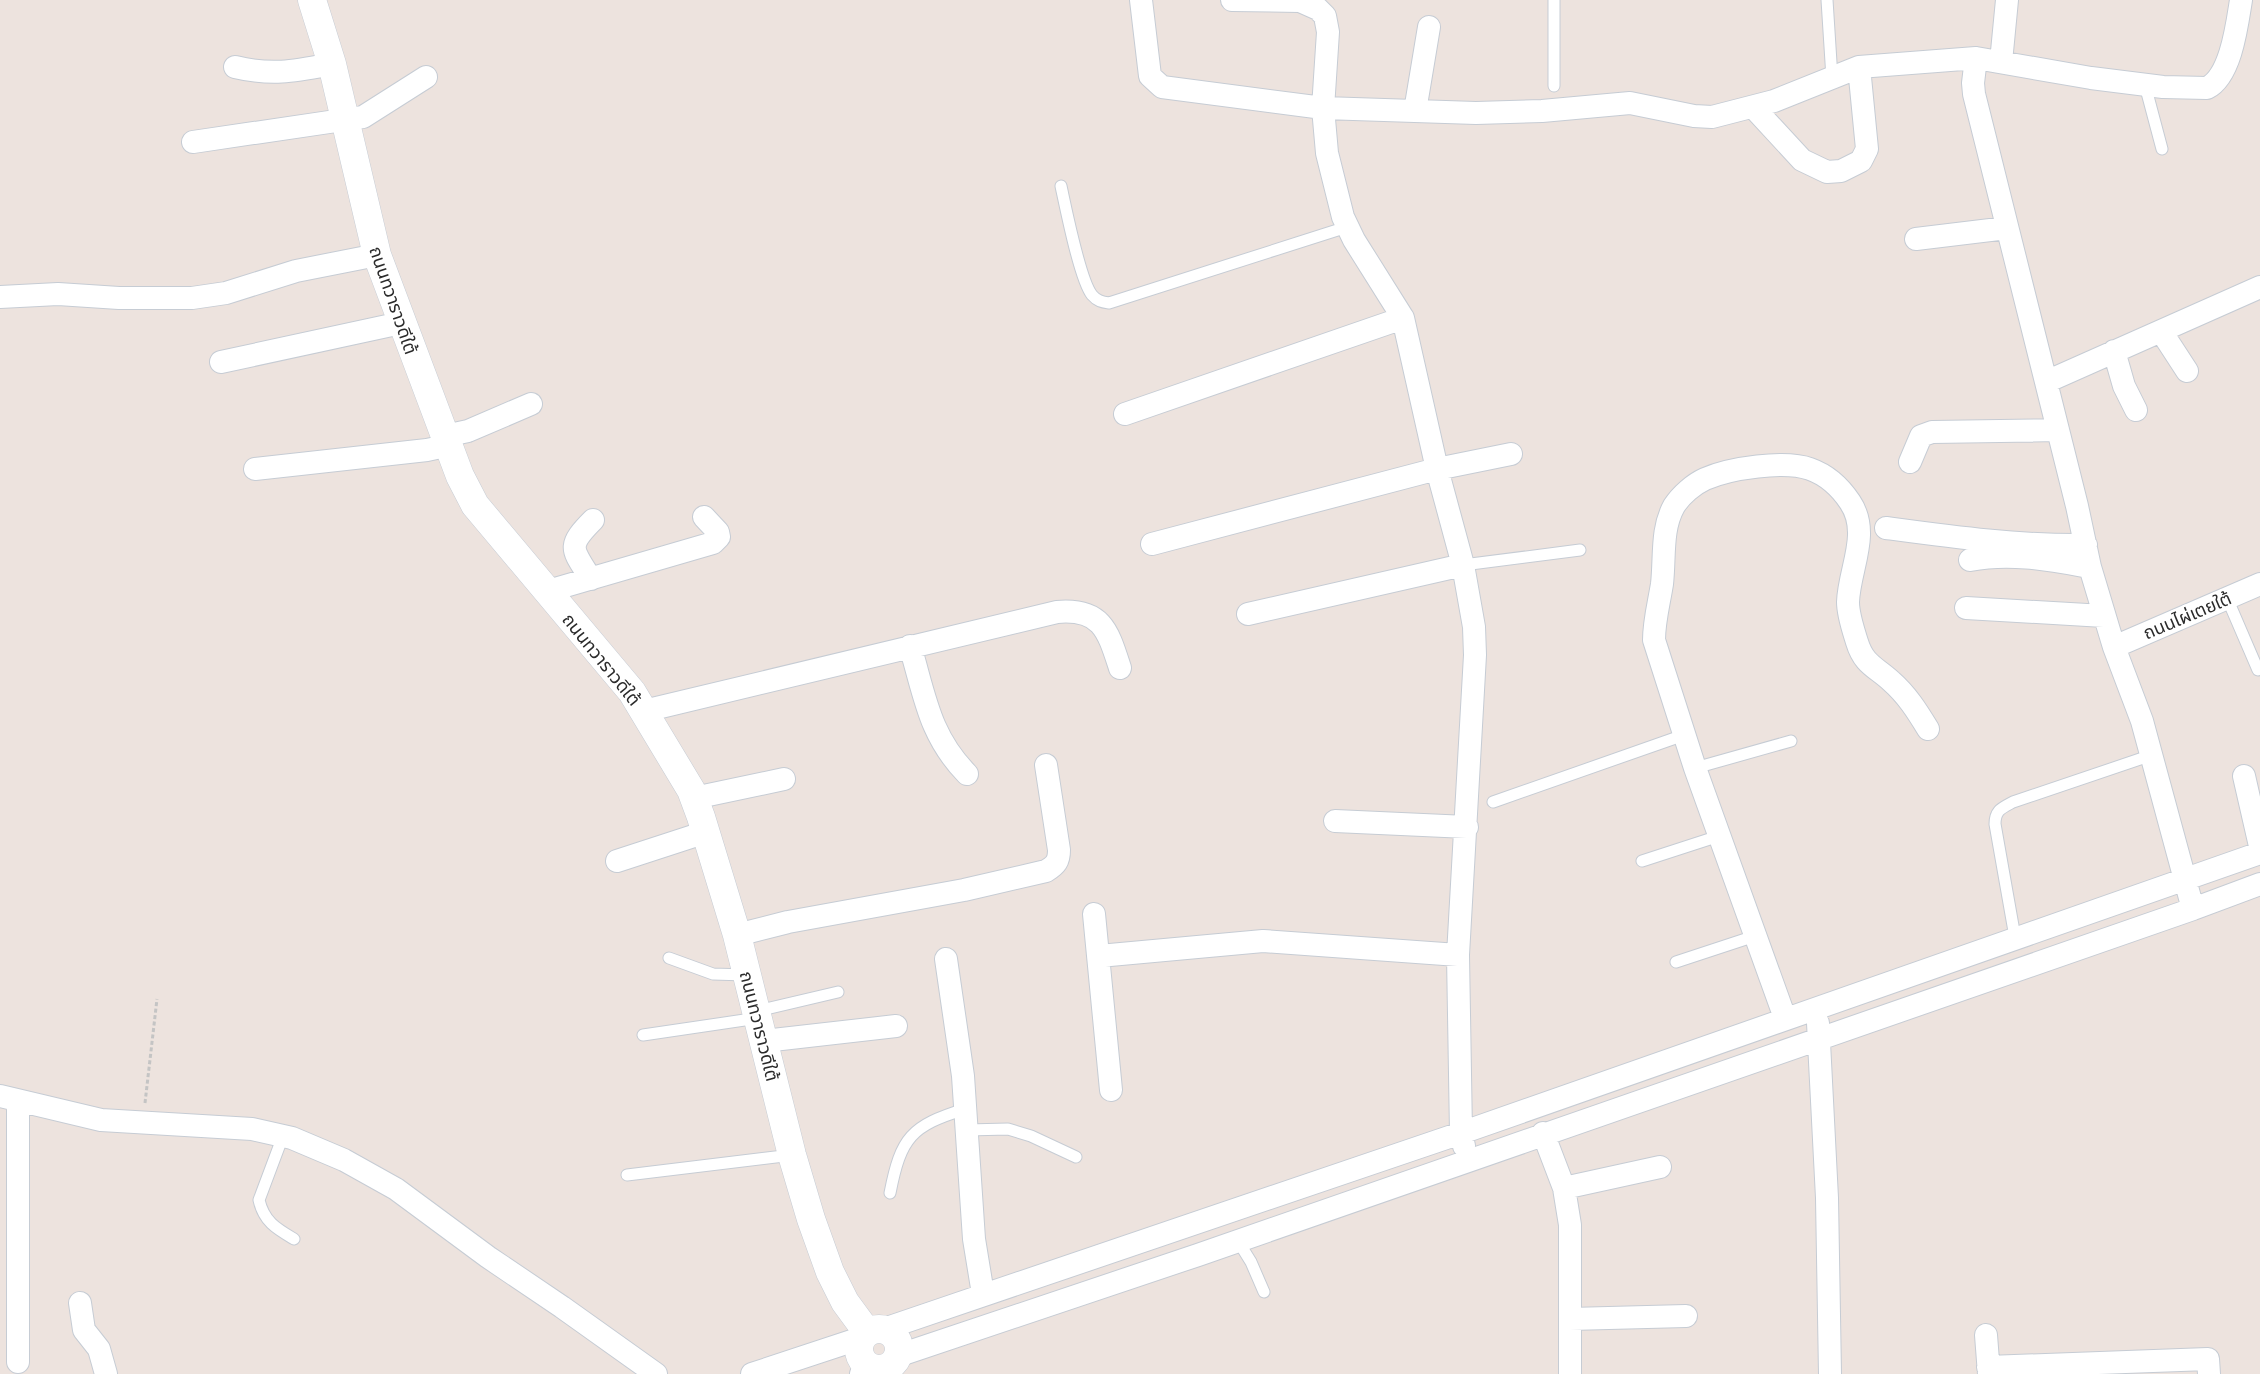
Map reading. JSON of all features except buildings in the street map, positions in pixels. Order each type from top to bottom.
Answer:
[{"type":"street","name":"ถนนทวาราวดีใต้","points":[[312,0],[332,64],[344,122],[377,255],[460,476],[475,505],[632,692],[694,798],[737,935],[792,1155],[830,1272],[845,1302],[871,1333],[897,1340],[888,1367]]},
{"type":"street","points":[[1141,0],[1150,76],[1162,87],[1323,108],[1476,113],[1523,112],[1630,103],[1712,118],[1754,108],[1859,68],[1976,58],[2145,85],[2200,89],[2213,85],[2223,73],[2241,0]]},
{"type":"street","points":[[1232,0],[1300,1],[1318,9],[1325,16],[1328,32],[1323,108],[1327,153],[1343,217],[1347,227],[1403,318],[1437,469],[1463,565],[1474,627],[1476,655],[1458,955],[1461,1133],[1467,1160]]},
{"type":"street","points":[[2000,62],[2007,0]]},
{"type":"street","points":[[1415,111],[1429,27]]},
{"type":"street","points":[[1976,58],[1973,83],[1974,94],[2058,430],[2090,567],[2114,647],[2142,721],[2193,909]]},
{"type":"street","points":[[235,67],[261,73],[287,72],[332,64]]},
{"type":"street","points":[[1754,108],[1802,160],[1827,172],[1841,171],[1861,161],[1867,149],[1859,68]]},
{"type":"street","points":[[194,142],[344,122],[372,113],[426,77]]},
{"type":"street","points":[[1916,239],[2007,228]]},
{"type":"street","points":[[0,297],[58,294],[119,298],[192,298],[226,293],[296,271],[377,255]]},
{"type":"street","points":[[2046,382],[2260,286]]},
{"type":"street","points":[[1125,414],[1403,318]]},
{"type":"street","points":[[222,362],[401,323]]},
{"type":"street","points":[[2160,331],[2187,371]]},
{"type":"street","points":[[2114,351],[2124,386],[2136,410]]},
{"type":"street","points":[[255,469],[427,450],[468,430],[531,404]]},
{"type":"street","points":[[1910,462],[1921,436],[1932,432],[2058,430]]},
{"type":"street","points":[[1152,544],[1437,469],[1511,454]]},
{"type":"street","points":[[1785,1018],[1695,768],[1654,640],[1654,627],[1662,584],[1666,524],[1675,505],[1687,490],[1706,479],[1745,469],[1784,465],[1809,468],[1829,478],[1852,504],[1858,524],[1859,550],[1848,601],[1857,644],[1864,659],[1891,680],[1912,702],[1928,729]]},
{"type":"street","points":[[548,591],[713,543],[719,537],[718,532],[704,517]]},
{"type":"street","points":[[591,579],[575,554],[574,543],[577,536],[593,520]]},
{"type":"street","points":[[1886,528],[2038,546],[2086,545]]},
{"type":"street","points":[[1970,560],[2005,556],[2036,558],[2090,567]]},
{"type":"street","points":[[1248,614],[1463,565]]},
{"type":"street","name":"ถนนไผ่เตยใต้","points":[[2114,647],[2260,584]]},
{"type":"street","points":[[1966,608],[2104,616]]},
{"type":"street","points":[[644,711],[1057,612],[1073,611],[1085,614],[1098,621],[1107,632],[1120,668]]},
{"type":"street","points":[[910,646],[933,726],[949,756],[966,774]]},
{"type":"street","points":[[737,935],[788,922],[964,890],[1046,871],[1059,860],[1059,850],[1046,765]]},
{"type":"street","points":[[2244,776],[2260,846]]},
{"type":"street","points":[[694,798],[784,779]]},
{"type":"street","points":[[1335,821],[1466,827]]},
{"type":"street","points":[[617,861],[706,832]]},
{"type":"street","points":[[752,1374],[1461,1133],[2015,937],[2260,853]]},
{"type":"street","points":[[871,1333],[858,1347],[859,1356],[864,1364],[888,1367],[1543,1133],[2193,909],[2260,884]]},
{"type":"street","points":[[1094,914],[1111,1090]]},
{"type":"street","points":[[1099,956],[1263,942],[1458,955]]},
{"type":"street","points":[[946,959],[963,1076],[974,1239],[983,1294]]},
{"type":"street","points":[[1816,1007],[1820,1037],[1827,1198],[1830,1374]]},
{"type":"street","points":[[760,1023],[896,1026]]},
{"type":"street","points":[[18,1362],[9,1098],[101,1120],[252,1130],[283,1136],[344,1160],[396,1189],[488,1257],[656,1374]]},
{"type":"street","points":[[1543,1133],[1564,1188],[1570,1225],[1570,1374]]},
{"type":"street","points":[[1564,1188],[1660,1167]]},
{"type":"street","points":[[80,1303],[84,1330],[99,1349],[106,1374]]},
{"type":"street","points":[[1570,1318],[1686,1316]]},
{"type":"street","points":[[1986,1335],[1989,1370],[2208,1359],[2209,1374]]},
{"type":"lane","points":[[1554,0],[1554,86]]},
{"type":"lane","points":[[1827,0],[1832,78]]},
{"type":"lane","points":[[2145,85],[2162,149]]},
{"type":"lane","points":[[1061,186],[1083,274],[1092,294],[1100,302],[1110,303],[1347,227]]},
{"type":"lane","points":[[1463,565],[1580,550]]},
{"type":"lane","points":[[2226,598],[2258,670]]},
{"type":"lane","points":[[1493,802],[1684,735]]},
{"type":"lane","points":[[1695,768],[1791,741]]},
{"type":"lane","points":[[2015,937],[1995,815],[2000,809],[2013,802],[2152,755]]},
{"type":"lane","points":[[1642,861],[1719,836]]},
{"type":"lane","points":[[1676,962],[1755,936]]},
{"type":"lane","points":[[669,958],[713,974],[747,975]]},
{"type":"lane","points":[[643,1036],[760,1023],[838,992]]},
{"type":"lane","points":[[890,1193],[896,1161],[907,1141],[919,1128],[940,1117],[966,1120],[1008,1129],[1031,1136],[1076,1157]]},
{"type":"lane","points":[[283,1136],[259,1200],[268,1222],[294,1239]]},
{"type":"lane","points":[[627,1175],[792,1155]]},
{"type":"lane","points":[[1238,1241],[1251,1262],[1264,1292]]},
{"type":"path","points":[[143,1123],[157,999]]}]
